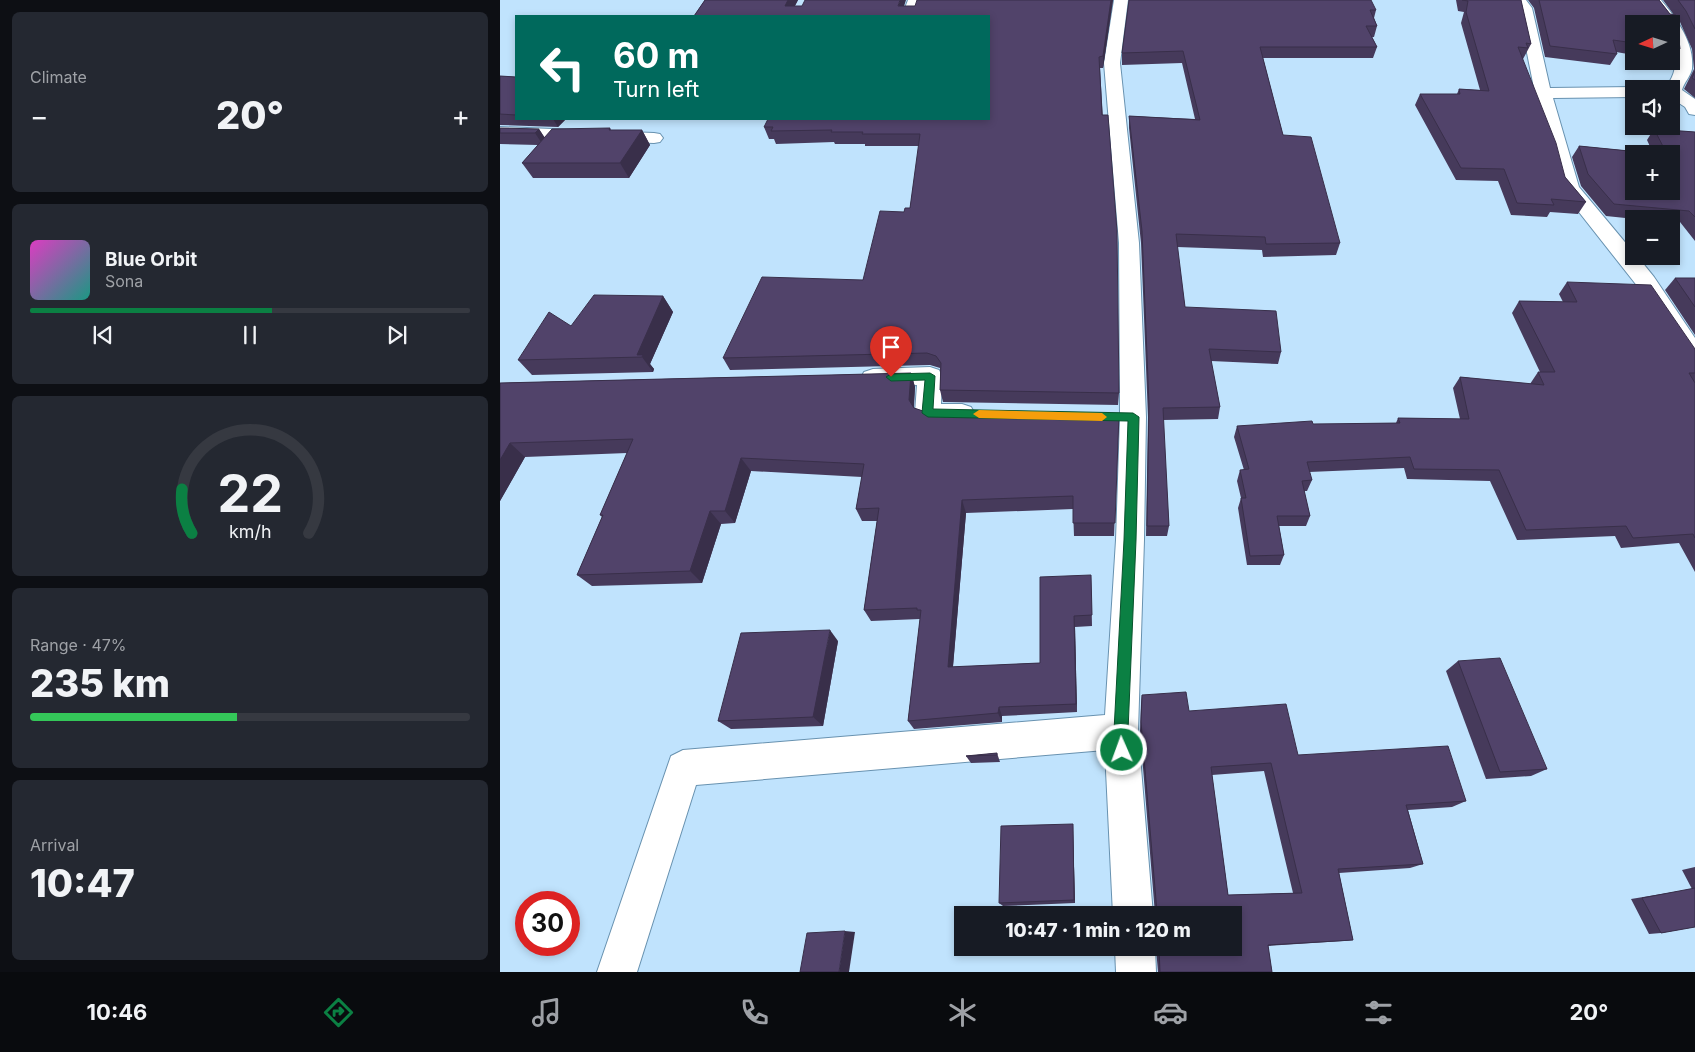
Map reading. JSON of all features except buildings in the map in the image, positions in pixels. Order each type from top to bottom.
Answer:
[{"type":"street","points":[[909,15],[915,0]]},
{"type":"street","points":[[1121,0],[1112,63],[1129,243],[1124,417],[1130,540],[1121,731],[1132,906]]},
{"type":"street","points":[[1504,0],[1521,3],[1525,8],[1543,93],[1570,188],[1646,282],[1695,356]]},
{"type":"street","points":[[1652,0],[1671,21],[1684,54],[1684,71],[1678,80]]},
{"type":"street","points":[[1543,93],[1625,92]]},
{"type":"street","points":[[1680,96],[1691,104],[1695,110]]},
{"type":"street","points":[[500,132],[654,138]]},
{"type":"street","points":[[850,378],[930,376],[928,413],[986,414]]},
{"type":"street","points":[[617,972],[683,768],[1121,731]]},
{"type":"street","points":[[1135,956],[1136,972]]},
{"type":"slow traffic","points":[[979,414],[1102,417]]},
{"type":"route","points":[[891,377],[930,376],[928,413],[1133,417],[1130,540],[1121,731],[1122,750]]}]
